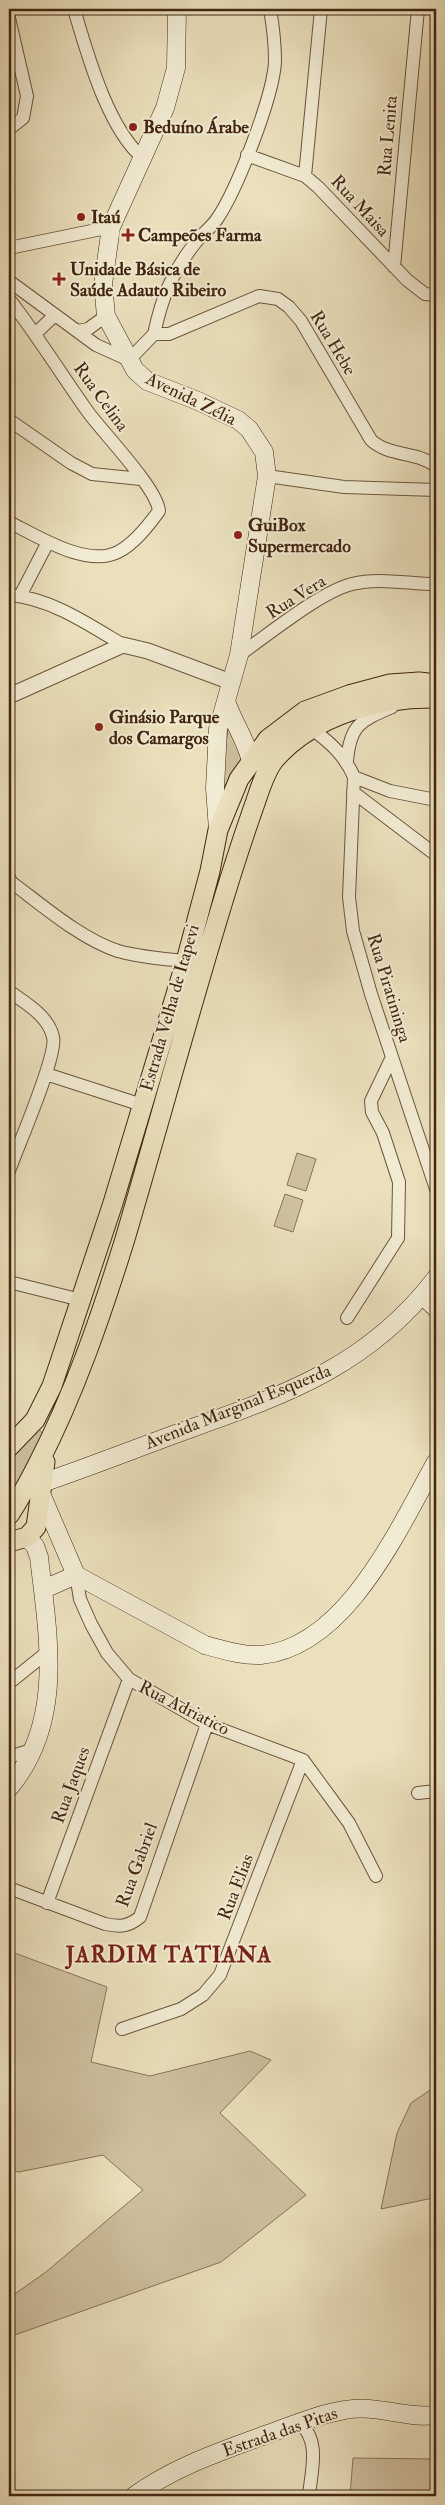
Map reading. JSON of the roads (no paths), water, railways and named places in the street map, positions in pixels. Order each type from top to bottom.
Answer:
[{"type":"main road","name":"Avenida Zélia","points":[[177,9],[176,68],[165,108],[144,159],[111,227],[103,284],[106,316],[135,370],[147,380],[238,420],[249,429],[264,452],[267,476],[239,655],[218,729],[215,788],[218,830]]},
{"type":"main road","name":"Estrada Velha de Itapevi","points":[[9,1447],[35,1420],[52,1386],[113,1203],[186,961],[210,870],[218,830],[239,780],[268,739],[305,711],[349,695],[390,684],[419,682],[436,684]]},
{"type":"main road","name":"Estrada Velha de Itapevi","points":[[9,1515],[47,1448],[73,1392],[108,1294],[163,1112],[228,882],[264,780],[274,760],[313,730],[340,715],[411,698],[436,698]]},
{"type":"main road","points":[[226,701],[248,748],[251,761],[249,794],[226,865],[225,873],[228,882]]},
{"type":"main road","name":"Avenida Marginal Esquerda","points":[[42,1490],[325,1374],[369,1347],[394,1327],[421,1298],[436,1278]]},
{"type":"main road","points":[[16,1543],[36,1527],[47,1448]]},
{"type":"main road","points":[[44,1589],[76,1574],[205,1645],[228,1652],[260,1655],[277,1652],[293,1646],[328,1625],[362,1588],[436,1462]]},
{"type":"main road","name":"Rua Adriatico","points":[[42,1490],[76,1574]]},
{"type":"main road","points":[[9,1788],[25,1769],[35,1749],[47,1698],[50,1650],[39,1557],[35,1546],[16,1543]]},
{"type":"main road","name":"Estrada das Pitas","points":[[134,2496],[175,2470],[300,2423],[345,2410],[362,2408],[416,2415],[436,2414]]},
{"type":"street","points":[[74,9],[85,46],[118,129],[134,151],[144,159]]},
{"type":"street","points":[[9,281],[96,345],[129,360],[154,334],[162,299],[171,279],[197,241],[216,220],[229,199],[247,156],[272,83],[275,62],[270,9]]},
{"type":"street","points":[[305,176],[321,9]]},
{"type":"street","name":"Rua Lenita","points":[[394,267],[418,9]]},
{"type":"street","points":[[9,18],[27,96],[22,118],[9,128]]},
{"type":"street","name":"Rua Maisa","points":[[247,156],[305,176],[318,186],[418,290],[436,295]]},
{"type":"street","points":[[9,248],[111,227]]},
{"type":"street","name":"Rua Hebe","points":[[154,334],[170,334],[259,296],[278,299],[289,307],[301,321],[371,440],[380,448],[423,458],[436,466]]},
{"type":"street","name":"Rua Celina","points":[[9,299],[36,333],[89,412],[154,494],[159,511],[132,542],[117,553],[101,556],[82,555],[48,542]]},
{"type":"street","points":[[36,333],[55,315]]},
{"type":"street","points":[[78,331],[88,329],[106,316]]},
{"type":"street","points":[[9,420],[71,463],[92,474],[141,479]]},
{"type":"street","points":[[267,476],[344,488],[436,490]]},
{"type":"street","points":[[9,522],[48,542],[14,596],[70,614],[123,645],[148,651],[231,682]]},
{"type":"street","name":"Rua Vera","points":[[239,655],[326,595],[352,584],[381,581],[436,584]]},
{"type":"street","points":[[9,696],[123,645]]},
{"type":"street","points":[[347,761],[349,744],[354,729],[365,720],[411,698]]},
{"type":"street","name":"Rua Piratininga","points":[[313,730],[333,746],[347,761],[354,777],[349,897],[353,931],[358,953],[436,1188]]},
{"type":"street","points":[[354,777],[390,791],[436,800]]},
{"type":"street","points":[[353,792],[436,855]]},
{"type":"street","points":[[9,878],[11,882],[72,926],[115,950],[135,955],[186,961]]},
{"type":"street","points":[[9,991],[40,1014],[50,1028],[54,1038],[46,1074],[9,1171]]},
{"type":"street","points":[[347,1318],[398,1238],[398,1182],[383,1133],[372,1112],[371,1101],[392,1057]]},
{"type":"street","points":[[46,1074],[142,1105]]},
{"type":"street","points":[[9,1282],[81,1300]]},
{"type":"street","points":[[421,1298],[436,1312]]},
{"type":"street","name":"Rua Adriatico","points":[[76,1574],[80,1599],[91,1624],[107,1653],[128,1680],[207,1724],[303,1760]]},
{"type":"street","points":[[9,1683],[50,1650]]},
{"type":"street","name":"Rua Jaques","points":[[47,1903],[128,1680]]},
{"type":"street","name":"Rua Gabriel","points":[[9,1888],[47,1903],[121,1927],[132,1923],[140,1917],[207,1724]]},
{"type":"street","points":[[9,1757],[35,1749]]},
{"type":"street","points":[[303,1760],[348,1823],[376,1876]]},
{"type":"street","name":"Rua Elias","points":[[122,2029],[181,2008],[203,1995],[220,1975],[303,1760]]},
{"type":"street","points":[[418,1794],[436,1791]]},
{"type":"street","points":[[300,2423],[310,2434],[313,2444],[308,2496]]},
{"type":"place","name":"Beduíno Árabe","points":[[133,127]]},
{"type":"place","name":"Itaú","points":[[81,217]]},
{"type":"place","name":"Campeões Farma","points":[[128,235]]},
{"type":"place","name":"Unidade Básica de Saúde Adauto Ribeiro","points":[[59,279]]},
{"type":"place","name":"GuiBox Supermercado","points":[[238,535]]},
{"type":"place","name":"Ginásio Parque dos Camargos","points":[[99,727]]},
{"type":"district","name":"JARDIM TATIANA","points":[[169,1955]]}]
